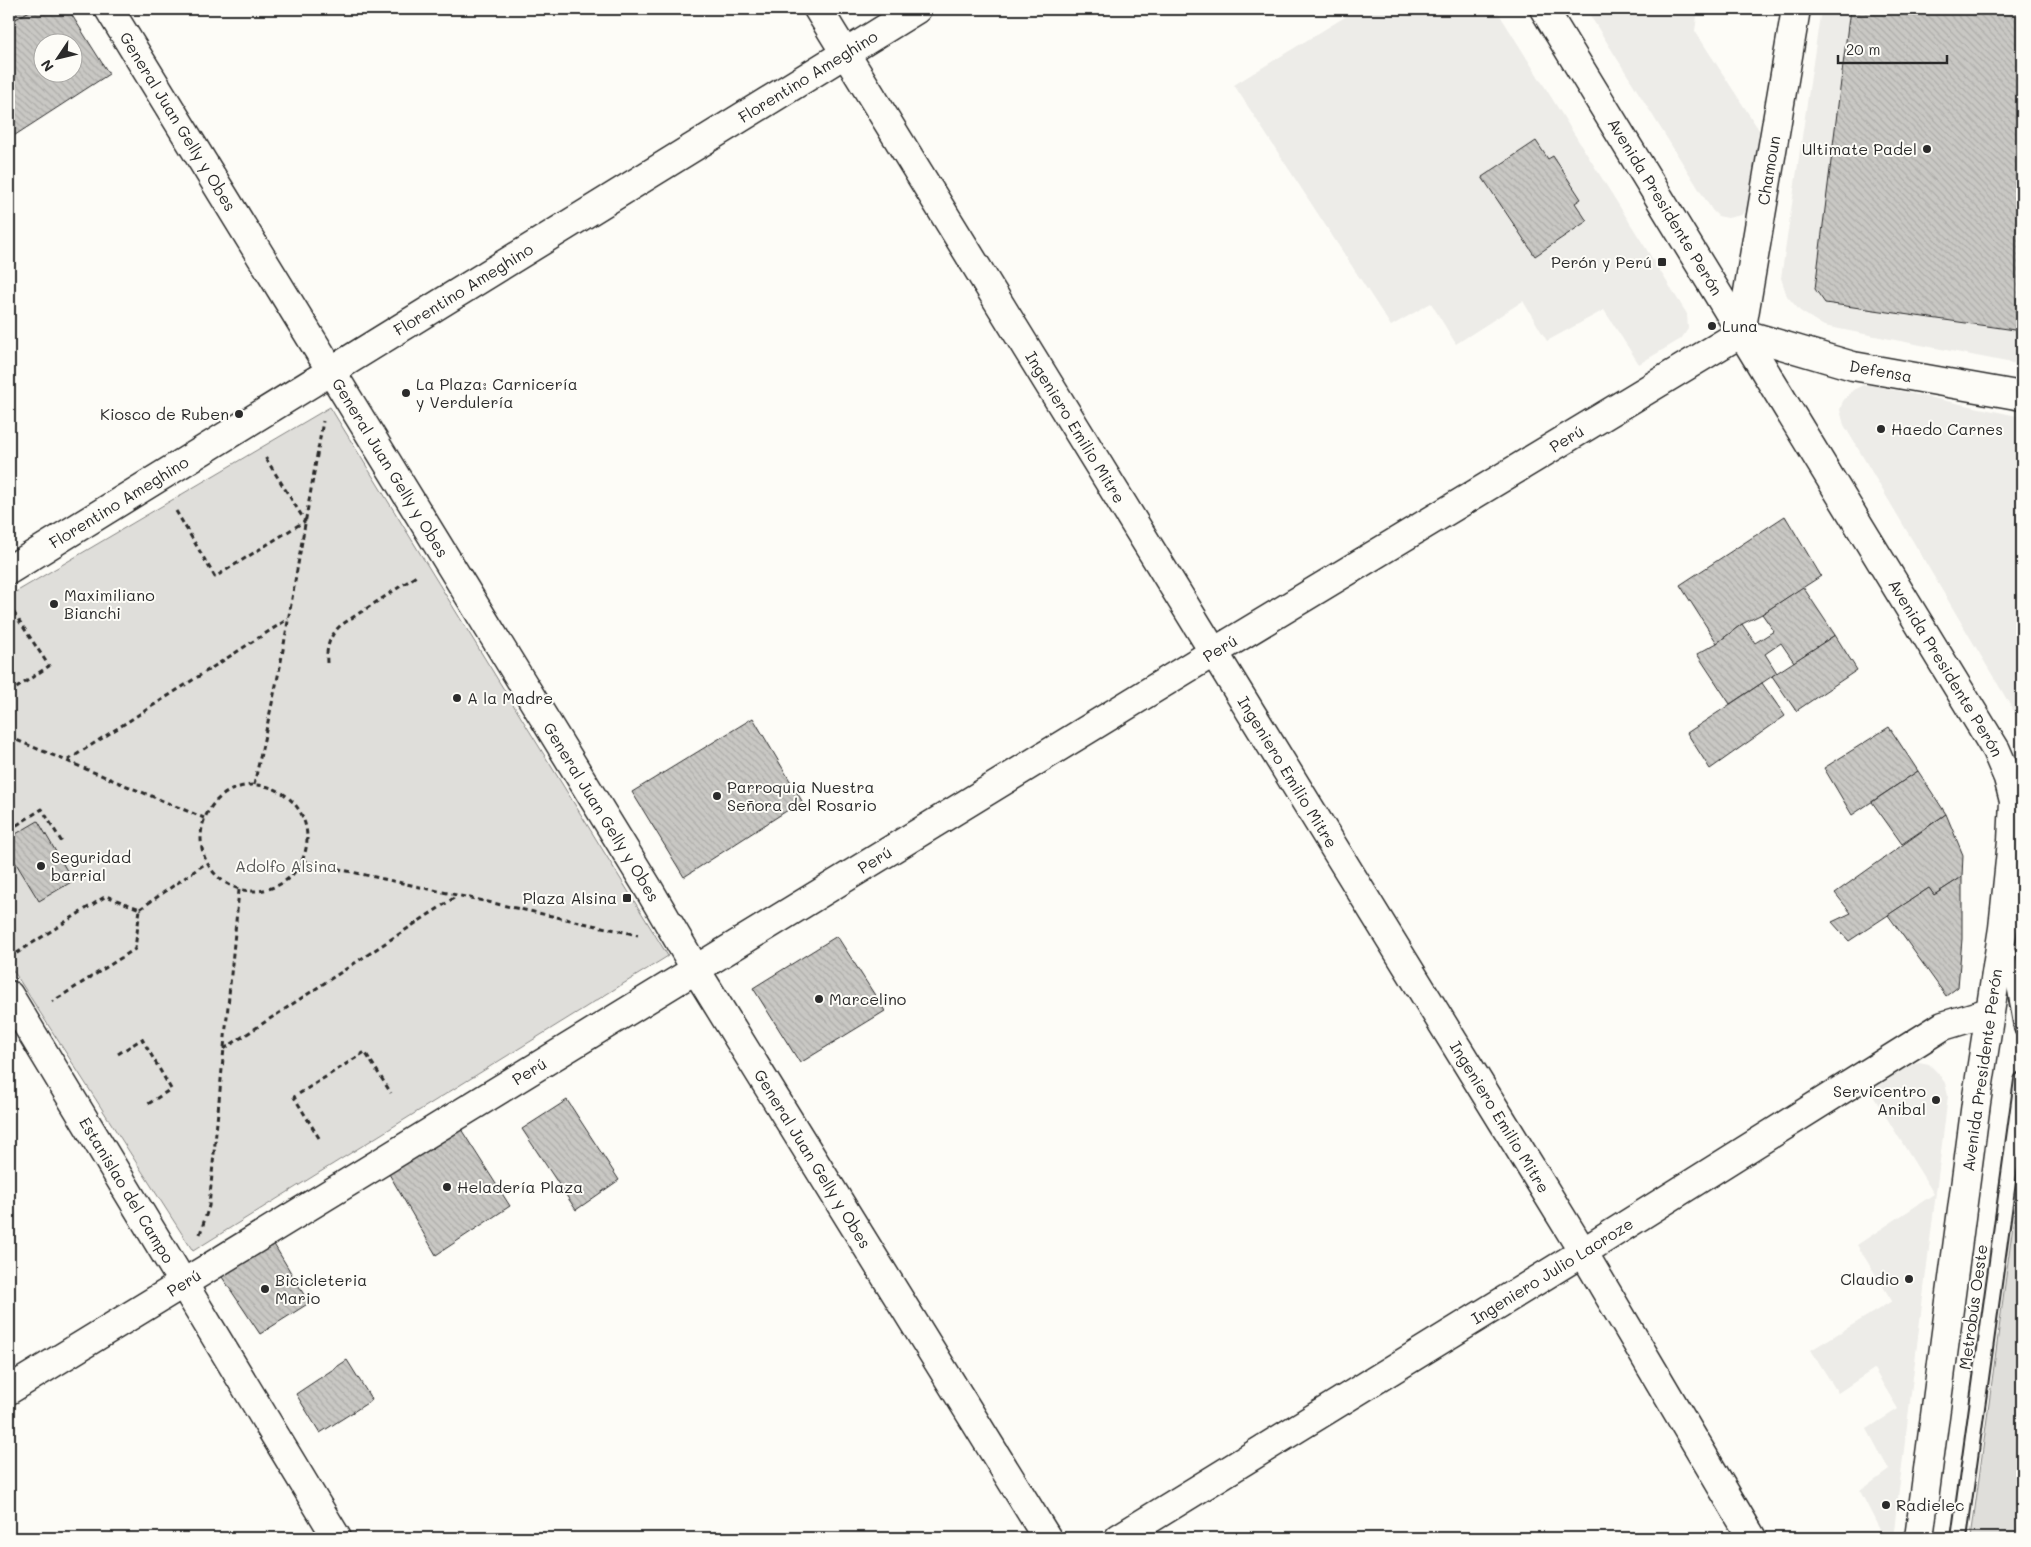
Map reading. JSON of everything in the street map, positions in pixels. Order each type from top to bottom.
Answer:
[{"type":"street","name":"General Juan Gelly y Obes","points":[[109,9],[642,877],[696,970],[1047,1538]]},
{"type":"street","name":"Ingeniero Emilio Mitre","points":[[818,9],[1583,1252],[1752,1538]]},
{"type":"street","name":"Florentino Ameghino","points":[[9,570],[917,9]]},
{"type":"street","name":"Avenida Presidente Perón","points":[[1544,9],[2015,779],[2012,841],[2003,928],[1989,1012],[1919,1538]]},
{"type":"street","name":"Chamoun","points":[[1741,333],[1796,9]]},
{"type":"street","name":"Defensa","points":[[1741,333],[1853,366],[2022,396]]},
{"type":"street","name":"Perú","points":[[9,1390],[1214,652],[1741,333]]},
{"type":"street","name":"Estanislao del Campo","points":[[9,995],[337,1538]]},
{"type":"street","name":"Ingeniero Julio Lacroze","points":[[1119,1538],[1583,1252],[1943,1026],[1989,1012]]},
{"type":"lane","points":[[2003,928],[2022,1029]]},
{"type":"lane","name":"Metrobús Oeste","points":[[1959,1538],[2022,1080]]},
{"type":"path","points":[[254,785],[280,667],[332,371]]},
{"type":"path","points":[[265,457],[305,521]]},
{"type":"path","points":[[176,511],[215,577],[305,521]]},
{"type":"path","points":[[327,664],[328,643],[333,633],[341,625],[418,575]]},
{"type":"path","points":[[9,693],[48,666],[12,610]]},
{"type":"path","points":[[68,760],[288,619]]},
{"type":"path","points":[[9,737],[204,818]]},
{"type":"path","points":[[254,785],[267,786],[290,799],[299,810],[307,834],[306,848],[302,861],[287,880],[276,887],[258,892],[239,890],[229,886],[206,863],[200,840],[204,818],[216,800],[233,789],[254,785]]},
{"type":"path","points":[[9,830],[42,809],[63,844]]},
{"type":"path","points":[[302,861],[643,936]]},
{"type":"path","points":[[24,1020],[134,950],[140,909],[206,863]]},
{"type":"path","points":[[184,1284],[209,1206],[239,890]]},
{"type":"path","points":[[224,1050],[457,895]]},
{"type":"path","points":[[9,958],[106,896],[140,909]]},
{"type":"path","points":[[118,1054],[142,1039],[171,1089],[148,1104]]},
{"type":"path","points":[[319,1138],[294,1097],[365,1052],[392,1093]]},
{"type":"shaded area","points":[[1358,9],[1496,9],[1687,314],[1688,329],[1681,339],[1639,364],[1604,310],[1547,341],[1523,301],[1456,344],[1431,303],[1391,326],[1234,85]]},
{"type":"shaded area","points":[[1586,9],[1698,9],[1695,31],[1761,133],[1749,208],[1741,215],[1728,218],[1718,216],[1712,210]]},
{"type":"shaded area","name":"Ultimate Padel","points":[[1821,9],[2022,9],[2022,365],[1824,326],[1800,311],[1787,296],[1781,278]]},
{"type":"shaded area","points":[[1863,385],[1871,385],[2022,417],[2022,725],[1844,425],[1840,410],[1843,401],[1853,390]]},
{"type":"shaded area","points":[[1919,1062],[1929,1064],[1938,1073],[1945,1083],[1948,1096],[1893,1538],[1876,1538],[1882,1534],[1860,1491],[1889,1470],[1867,1429],[1898,1409],[1874,1369],[1838,1393],[1811,1350],[1892,1301],[1857,1245],[1934,1194],[1870,1091],[1909,1065]]},
{"type":"green space","name":"Adolfo Alsina","points":[[330,407],[668,956],[193,1251],[9,964],[9,596]]},
{"type":"green space","points":[[2022,1157],[2022,1538],[1971,1538]]},
{"type":"building","points":[[9,9],[33,9],[9,23]]},
{"type":"building","points":[[33,9],[68,9],[109,74],[9,139],[9,23]]},
{"type":"building","name":"Ultimate Padel","points":[[1850,9],[2022,9],[2022,331],[1825,303],[1815,289]]},
{"type":"building","points":[[1536,141],[1548,159],[1553,156],[1581,199],[1575,203],[1587,221],[1535,256],[1482,177]]},
{"type":"building","points":[[1785,516],[1821,576],[1762,614],[1742,624],[1717,643],[1680,585]]},
{"type":"building","points":[[1803,587],[1835,635],[1794,662],[1781,643],[1765,654],[1777,673],[1730,704],[1697,654],[1717,643],[1742,624],[1755,643],[1774,631],[1762,614]]},
{"type":"building","points":[[1835,635],[1857,670],[1796,711],[1772,676]]},
{"type":"building","points":[[1762,683],[1785,716],[1710,769],[1687,733]]},
{"type":"building","name":"Parroquia Nuestra Señora del Rosario","points":[[753,718],[802,801],[684,877],[632,792]]},
{"type":"building","points":[[1889,727],[1918,771],[1852,815],[1824,768]]},
{"type":"building","points":[[1918,771],[1946,814],[1902,844],[1872,802]]},
{"type":"building","points":[[1946,814],[1963,855],[1962,877],[1934,895],[1929,888],[1849,941],[1832,922],[1851,913],[1835,893]]},
{"type":"building","name":"Seguridad barrial","points":[[38,821],[73,881],[39,901],[9,852],[9,838]]},
{"type":"building","points":[[1962,877],[1962,939],[1958,987],[1946,996],[1888,915],[1929,888],[1934,895]]},
{"type":"building","name":"Marcelino","points":[[837,936],[885,1011],[800,1063],[753,988]]},
{"type":"building","points":[[567,1100],[619,1180],[576,1210],[522,1129]]},
{"type":"building","name":"Heladería Plaza","points":[[457,1123],[510,1206],[436,1255],[385,1167]]},
{"type":"building","name":"Bicicleteria Mario","points":[[272,1241],[309,1303],[260,1334],[220,1274]]},
{"type":"building","points":[[347,1360],[372,1400],[320,1433],[296,1394]]},
{"type":"place","name":"Ultimate Padel","points":[[1927,149]]},
{"type":"place","name":"Perón y Perú","points":[[1662,262]]},
{"type":"place","name":"Luna","points":[[1712,326]]},
{"type":"place","name":"La Plaza: Carnicería y Verdulería","points":[[406,393]]},
{"type":"place","name":"Kiosco de Ruben","points":[[239,414]]},
{"type":"place","name":"Haedo Carnes","points":[[1881,429]]},
{"type":"place","name":"Maximiliano Bianchi","points":[[54,604]]},
{"type":"place","name":"A la Madre","points":[[457,698]]},
{"type":"place","name":"Parroquia Nuestra Señora del Rosario","points":[[717,796]]},
{"type":"place","name":"Seguridad barrial","points":[[41,866]]},
{"type":"place","name":"Plaza Alsina","points":[[627,898]]},
{"type":"place","name":"Marcelino","points":[[819,999]]},
{"type":"place","name":"Servicentro Anibal","points":[[1936,1100]]},
{"type":"place","name":"Heladería Plaza","points":[[447,1187]]},
{"type":"place","name":"Claudio","points":[[1909,1279]]},
{"type":"place","name":"Bicicleteria Mario","points":[[265,1289]]},
{"type":"place","name":"Radielec","points":[[1886,1505]]}]
